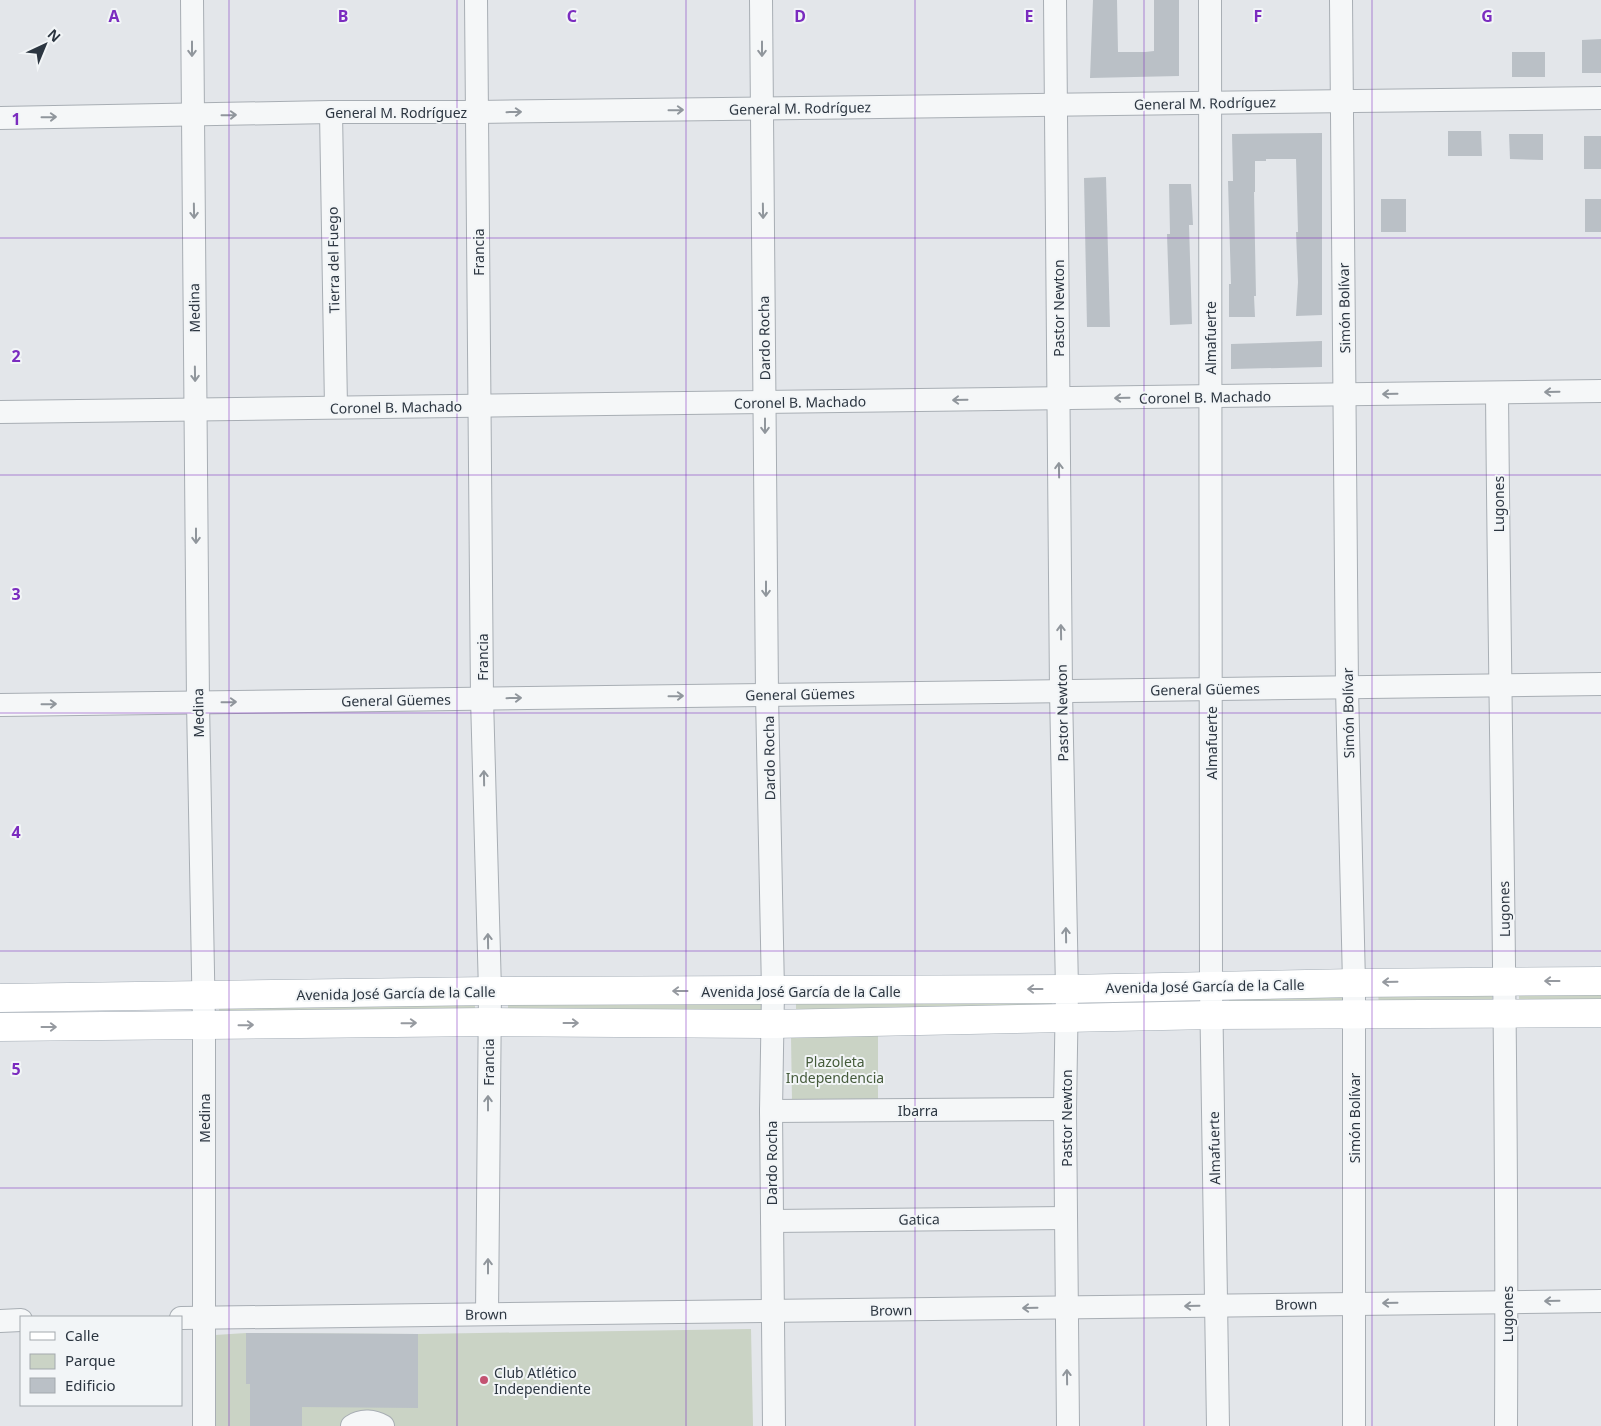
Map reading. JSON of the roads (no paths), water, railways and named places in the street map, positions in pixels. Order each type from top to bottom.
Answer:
[{"type":"main road","name":"Avenida José García de la Calle","points":[[0,998],[490,991],[1067,989],[1354,983],[1601,981]]},
{"type":"main road","points":[[0,1027],[488,1022],[773,1024],[1212,1015],[1601,1013]]},
{"type":"street","name":"Medina","points":[[192,0],[198,702],[204,1026],[192,1318],[204,1426]]},
{"type":"street","name":"Francia","points":[[476,0],[482,698],[490,991],[488,1022],[488,1314]]},
{"type":"street","name":"Dardo Rocha","points":[[761,0],[767,695],[773,991],[771,1111],[774,1426]]},
{"type":"street","name":"Pastor Newton","points":[[1055,0],[1061,691],[1067,989],[1065,1109],[1068,1426]]},
{"type":"street","name":"Almafuerte","points":[[1210,0],[1212,1015],[1218,1426]]},
{"type":"street","name":"Simón Bolívar","points":[[1341,0],[1348,688],[1354,983],[1354,1426]]},
{"type":"street","name":"General M. Rodríguez","points":[[0,118],[331,112],[477,112],[1601,98]]},
{"type":"street","name":"Tierra del Fuego","points":[[331,112],[336,408]]},
{"type":"street","name":"Coronel B. Machado","points":[[0,412],[1601,392]]},
{"type":"street","name":"Lugones","points":[[1498,393],[1505,981],[1506,1426]]},
{"type":"street","name":"General Güemes","points":[[0,705],[1601,684]]},
{"type":"street","name":"Ibarra","points":[[771,1111],[1065,1109]]},
{"type":"street","name":"Gatica","points":[[772,1220],[1066,1218]]},
{"type":"street","name":"Brown","points":[[192,1318],[1601,1301]]},
{"type":"street","points":[[0,1321],[20,1320]]},
{"type":"street","points":[[352,1426],[357,1423],[374,1421],[383,1426]]},
{"type":"place","name":"Club Atlético Independiente","points":[[484,1380]]},
{"type":"park label","name":"Plazoleta Independencia","points":[[835,1070]]}]
